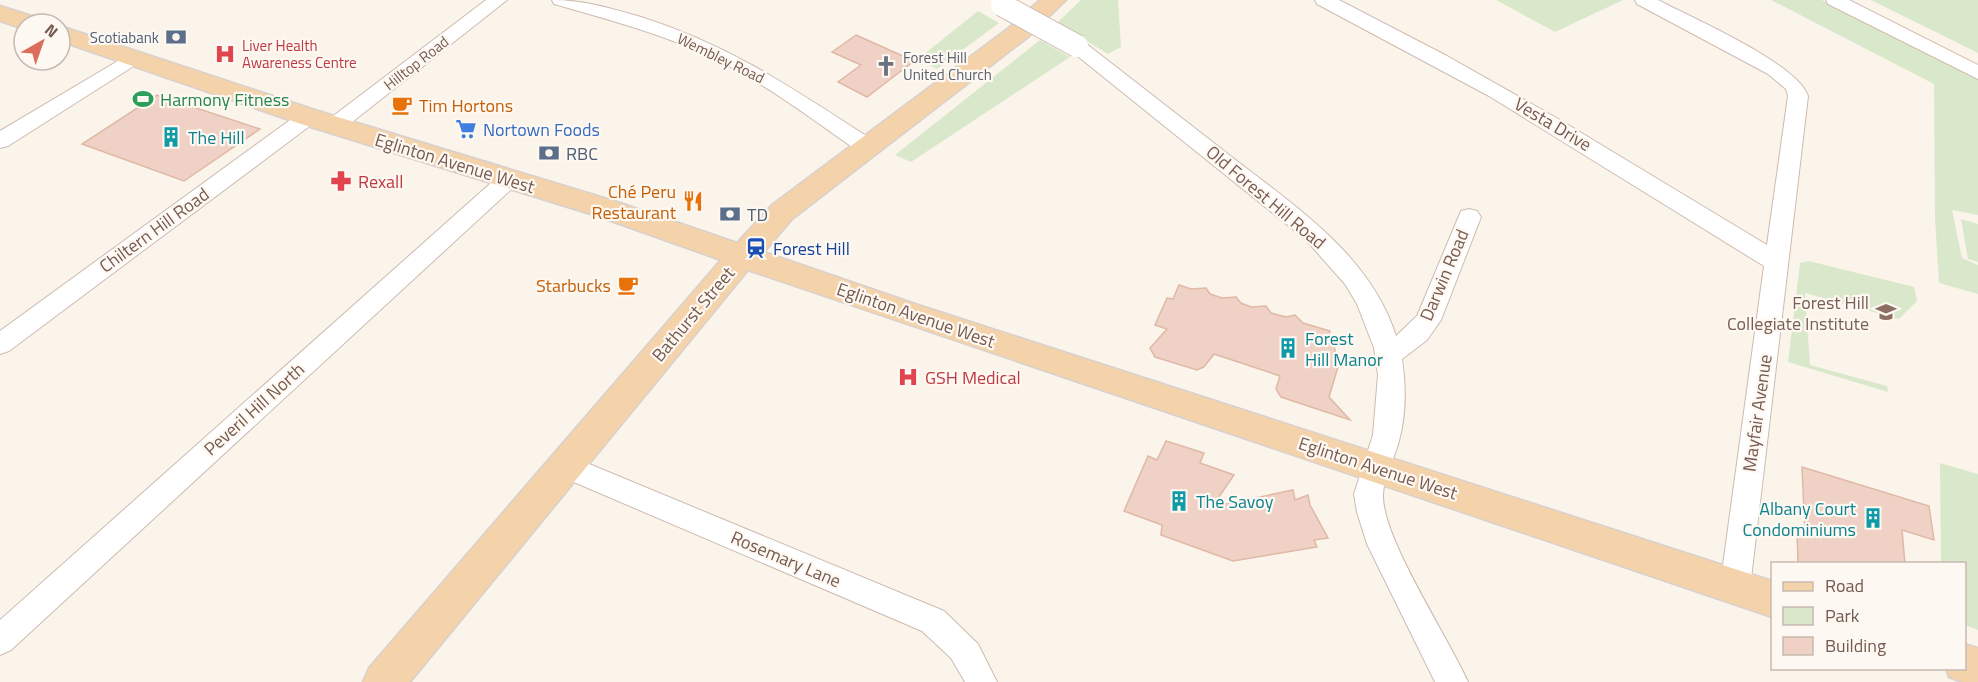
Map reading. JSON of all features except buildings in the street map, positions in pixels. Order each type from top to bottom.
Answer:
[{"type":"main road","name":"Bathurst Street","points":[[384,682],[742,256],[782,212],[1019,32],[1054,0]]},
{"type":"main road","name":"Eglinton Avenue West","points":[[72,37],[308,117],[509,179],[1771,598]]},
{"type":"street","name":"Hilltop Road","points":[[335,125],[498,0]]},
{"type":"street","name":"Wembley Road","points":[[561,0],[658,28],[726,57],[801,101],[866,146]]},
{"type":"street","name":"Vesta Drive","points":[[1324,0],[1419,48],[1536,113],[1775,261]]},
{"type":"street","name":"Mayfair Avenue","points":[[1644,0],[1775,70],[1789,80],[1798,96],[1775,261],[1735,587]]},
{"type":"street","points":[[1835,0],[1978,74]]},
{"type":"street","points":[[1858,0],[1978,60]]},
{"type":"street","name":"Old Forest Hill Road","points":[[997,3],[1077,46],[1313,233],[1336,256],[1369,301],[1390,354],[1393,391],[1386,438],[1368,497],[1373,526],[1452,682]]},
{"type":"street","points":[[0,141],[133,58]]},
{"type":"street","name":"Chiltern Hill Road","points":[[0,344],[308,117]]},
{"type":"street","name":"Peveril Hill North","points":[[0,640],[509,179]]},
{"type":"street","name":"Darwin Road","points":[[1390,354],[1418,333],[1428,320],[1469,217]]},
{"type":"street","name":"Rosemary Lane","points":[[565,466],[933,621],[960,642],[972,659],[981,682]]},
{"type":"green space","points":[[1081,0],[1118,0],[1121,47],[1108,54],[1057,23]]},
{"type":"green space","points":[[1496,0],[1623,0],[1555,32]]},
{"type":"green space","points":[[1771,0],[1822,0],[1978,80],[1978,215],[1952,210],[1962,258],[1978,265],[1978,294],[1939,283],[1935,218],[1934,84]]},
{"type":"green space","points":[[1871,0],[1978,0],[1978,53]]},
{"type":"green space","points":[[978,11],[999,23],[937,69],[918,59]]},
{"type":"green space","points":[[1040,40],[1070,57],[911,162],[895,155]]},
{"type":"green space","points":[[1961,219],[1978,224],[1978,262],[1968,259]]},
{"type":"green space","points":[[1809,261],[1914,287],[1917,301],[1899,319],[1805,293],[1810,365],[1887,386],[1888,392],[1788,362],[1800,263]]},
{"type":"green space","points":[[1940,463],[1978,474],[1978,630],[1966,625],[1966,562],[1941,562]]},
{"type":"place","name":"Scotiabank","points":[[176,37]]},
{"type":"place","name":"Liver Health Awareness Centre","points":[[225,54]]},
{"type":"place","name":"Forest Hill United Church","points":[[886,66]]},
{"type":"place","name":"Harmony Fitness","points":[[143,99]]},
{"type":"place","name":"Tim Hortons","points":[[402,105]]},
{"type":"place","name":"Nortown Foods","points":[[466,129]]},
{"type":"place","name":"The Hill","points":[[171,137]]},
{"type":"place","name":"RBC","points":[[549,153]]},
{"type":"place","name":"Rexall","points":[[341,181]]},
{"type":"place","name":"Ché Peru Restaurant","points":[[693,201]]},
{"type":"place","name":"TD","points":[[730,214]]},
{"type":"place","name":"Forest Hill","points":[[756,248]]},
{"type":"place","name":"Starbucks","points":[[628,285]]},
{"type":"place","name":"Forest Hill Collegiate Institute","points":[[1886,312]]},
{"type":"place","name":"Forest Hill Manor","points":[[1288,348]]},
{"type":"place","name":"GSH Medical","points":[[908,377]]},
{"type":"place","name":"The Savoy","points":[[1179,501]]},
{"type":"place","name":"Albany Court Condominiums","points":[[1873,518]]}]
